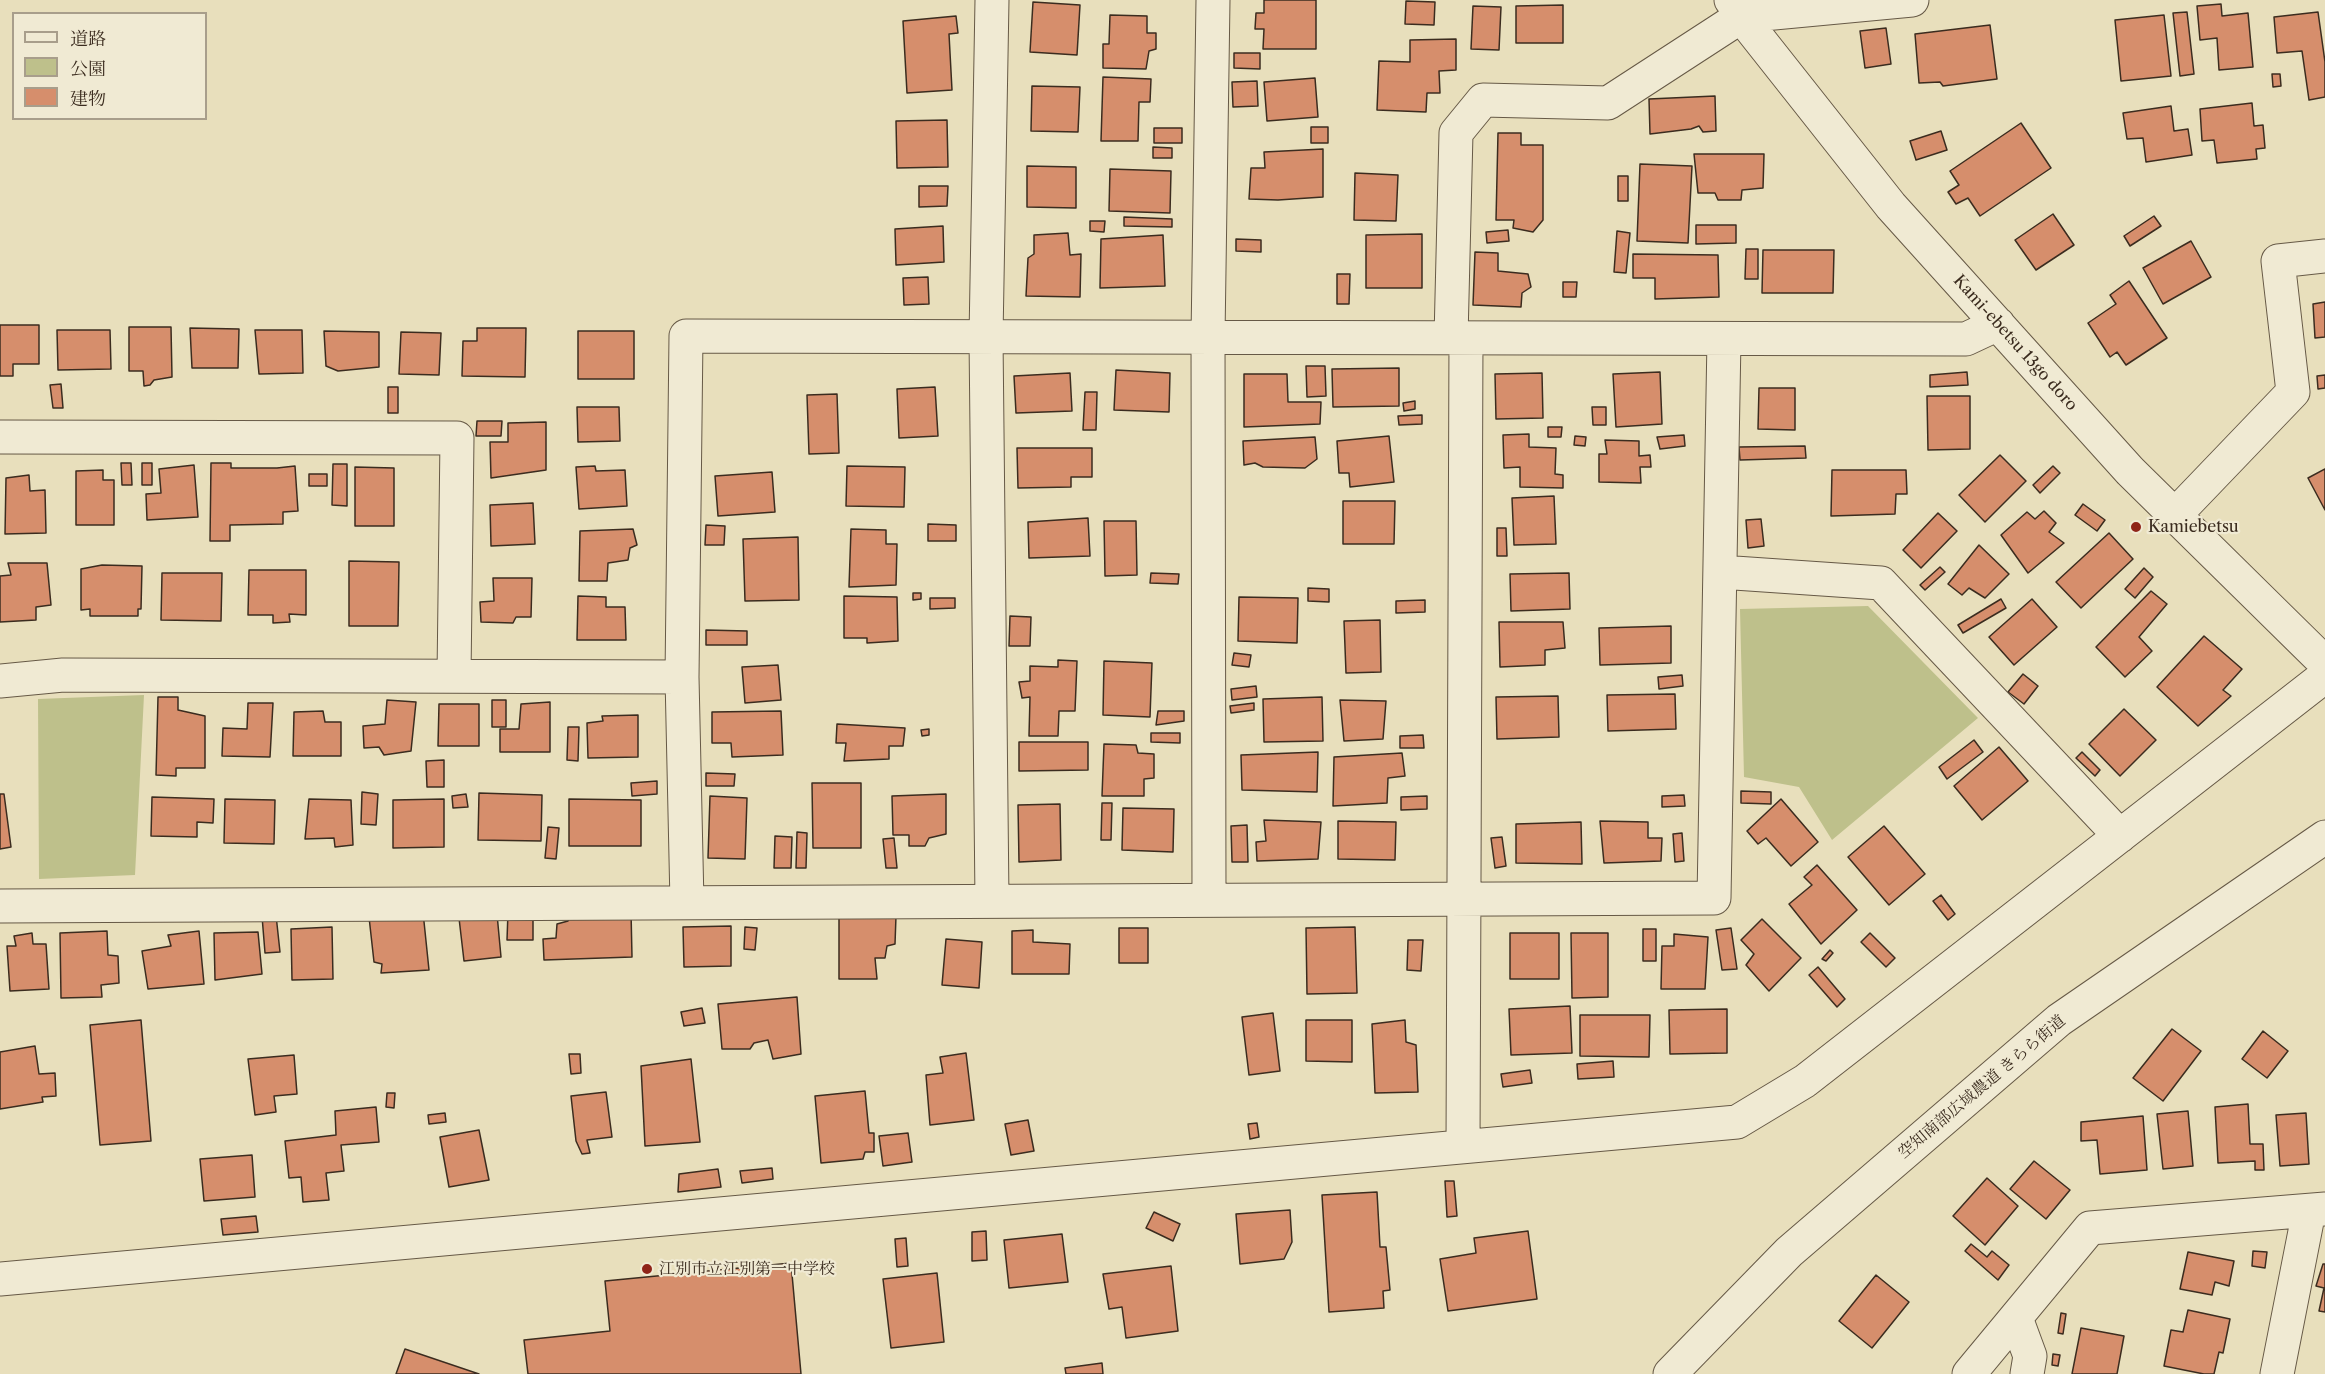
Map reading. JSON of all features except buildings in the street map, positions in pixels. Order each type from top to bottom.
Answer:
[{"type":"street","points":[[992,0],[986,337],[992,901]]},
{"type":"street","points":[[1209,900],[1208,337],[1214,0]]},
{"type":"street","points":[[1463,1146],[1456,132],[1483,100],[1608,103],[1737,8],[1912,0]]},
{"type":"street","name":"Kami-ebetsu 13go doro","points":[[1737,8],[1891,206],[2130,471],[2325,663]]},
{"type":"street","points":[[2175,515],[2293,392],[2278,261],[2325,256]]},
{"type":"street","points":[[687,903],[682,677],[686,336],[1966,339],[1998,324]]},
{"type":"street","points":[[0,906],[1714,898],[1724,339]]},
{"type":"street","points":[[0,437],[457,438],[454,676]]},
{"type":"street","points":[[1720,572],[1881,583],[2120,836]]},
{"type":"street","points":[[0,681],[63,675],[682,677]]},
{"type":"street","points":[[0,1279],[1737,1122],[1805,1082],[2325,676]]},
{"type":"street","name":"空知南部広域農道 きらら街道","points":[[1670,1374],[1789,1252],[2059,1020],[2325,837]]},
{"type":"street","points":[[1969,1374],[2090,1228],[2317,1210],[2277,1374]]},
{"type":"street","points":[[2016,1318],[2030,1356],[2027,1374]]},
{"type":"green space","points":[[1868,606],[1978,718],[1832,840],[1799,787],[1744,777],[1740,609]]},
{"type":"green space","points":[[144,695],[135,875],[39,879],[38,699]]},
{"type":"place","name":"Kamiebetsu","points":[[2136,527]]},
{"type":"place","name":"江別市立江別第一中学校","points":[[647,1269]]}]
